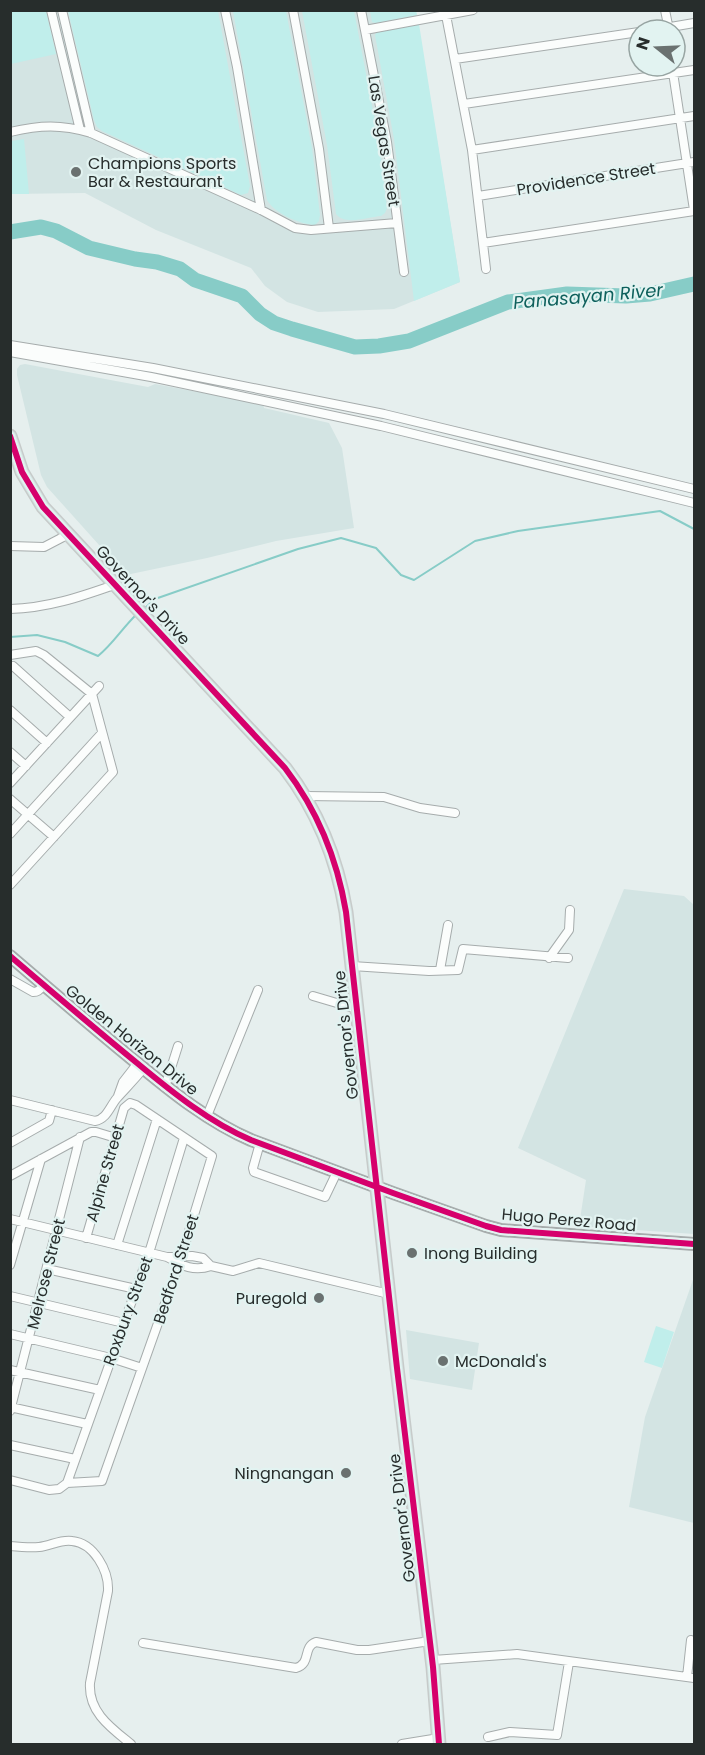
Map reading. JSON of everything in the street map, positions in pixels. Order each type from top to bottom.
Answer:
[{"type":"main road","name":"Governor's Drive","points":[[10,436],[18,463],[31,489],[50,516],[285,768],[305,796],[326,838],[338,873],[346,912],[433,1660],[439,1741]]},
{"type":"street","points":[[51,10],[80,130]]},
{"type":"street","points":[[62,10],[91,133]]},
{"type":"street","points":[[225,10],[261,210]]},
{"type":"street","points":[[293,10],[319,149],[329,228]]},
{"type":"street","name":"Las Vegas Street","points":[[361,10],[387,142],[404,272]]},
{"type":"street","points":[[365,30],[445,13],[472,10]]},
{"type":"street","points":[[445,13],[472,150],[486,269]]},
{"type":"street","points":[[455,59],[627,34]]},
{"type":"street","points":[[464,104],[627,77]]},
{"type":"street","points":[[483,243],[694,210],[691,163],[674,78]]},
{"type":"street","points":[[472,150],[694,116]]},
{"type":"street","points":[[10,132],[46,126],[62,126],[91,133],[261,210],[295,228],[311,230],[397,223]]},
{"type":"street","name":"Providence Street","points":[[478,195],[691,163]]},
{"type":"street","points":[[10,345],[153,368],[384,414],[694,489]]},
{"type":"street","points":[[10,352],[151,377],[381,426],[694,503]]},
{"type":"street","points":[[10,546],[44,547],[67,535]]},
{"type":"street","points":[[10,609],[40,607],[118,589]]},
{"type":"street","points":[[28,651],[12,668],[70,717]]},
{"type":"street","points":[[10,655],[28,651],[44,654],[92,694],[113,772],[10,885]]},
{"type":"street","points":[[10,783],[99,686]]},
{"type":"street","points":[[10,710],[47,743]]},
{"type":"street","points":[[10,834],[102,733]]},
{"type":"street","points":[[10,752],[26,766]]},
{"type":"street","points":[[305,796],[384,797],[420,808],[455,813]]},
{"type":"street","points":[[10,799],[54,837]]},
{"type":"street","points":[[549,958],[569,930],[570,910]]},
{"type":"street","points":[[440,970],[448,925]]},
{"type":"street","points":[[352,966],[458,970],[463,949],[568,958]]},
{"type":"street","name":"Golden Horizon Drive","points":[[10,956],[165,1087],[207,1116],[236,1133],[377,1187]]},
{"type":"street","points":[[10,979],[33,992],[37,992],[44,985]]},
{"type":"street","points":[[207,1116],[258,990]]},
{"type":"street","points":[[313,996],[357,1009]]},
{"type":"street","points":[[165,1087],[178,1046]]},
{"type":"street","points":[[10,1100],[95,1121],[100,1120],[118,1096],[130,1086],[140,1066]]},
{"type":"street","name":"Bedford Street","points":[[66,1483],[102,1481],[179,1264],[212,1156],[133,1104],[124,1108]]},
{"type":"street","name":"Alpine Street","points":[[86,1238],[124,1108]]},
{"type":"street","points":[[10,1143],[49,1121],[52,1110]]},
{"type":"street","points":[[117,1245],[157,1119]]},
{"type":"street","points":[[10,1176],[93,1132],[116,1138]]},
{"type":"street","name":"Melrose Street","points":[[11,1408],[80,1137]]},
{"type":"street","name":"Roxbury Street","points":[[66,1483],[149,1252],[184,1138]]},
{"type":"street","points":[[260,1143],[254,1172],[325,1197],[337,1172]]},
{"type":"street","points":[[10,1265],[41,1159]]},
{"type":"street","name":"Hugo Perez Road","points":[[377,1187],[501,1230],[694,1244]]},
{"type":"street","points":[[10,1219],[149,1252],[200,1270],[211,1266]]},
{"type":"street","points":[[167,1257],[182,1255],[203,1258],[211,1266],[233,1271],[259,1263],[389,1294]]},
{"type":"street","points":[[47,1269],[136,1289]]},
{"type":"street","points":[[10,1296],[124,1323]]},
{"type":"street","points":[[10,1334],[111,1358],[142,1368]]},
{"type":"street","points":[[10,1370],[100,1390]]},
{"type":"street","points":[[11,1408],[87,1424]]},
{"type":"street","points":[[10,1445],[75,1459]]},
{"type":"street","points":[[10,1480],[49,1490],[59,1489],[66,1483]]},
{"type":"street","points":[[10,1545],[40,1547],[73,1541],[87,1548],[102,1564],[108,1577],[108,1591],[90,1683],[90,1696],[100,1716],[131,1744]]},
{"type":"street","points":[[143,1642],[296,1668],[305,1663],[309,1646],[316,1641],[357,1650],[369,1650],[429,1635]]},
{"type":"street","points":[[433,1660],[517,1654],[691,1678],[692,1640]]},
{"type":"street","points":[[488,1737],[510,1732],[557,1735],[569,1662]]},
{"type":"street","points":[[402,1744],[439,1741]]},
{"type":"shaded area","points":[[10,11],[416,11],[460,282],[394,309],[318,312],[287,302],[265,286],[251,268],[156,230],[85,193],[11,194]]},
{"type":"shaded area","points":[[10,11],[46,11],[56,54],[11,64]]},
{"type":"shaded area","points":[[68,11],[218,11],[250,186],[248,193],[241,195],[97,127]]},
{"type":"shaded area","points":[[233,11],[286,11],[312,148],[320,215],[315,225],[288,217],[276,210],[267,200]]},
{"type":"shaded area","points":[[302,11],[354,11],[379,142],[387,208],[381,216],[345,220],[336,214],[327,145]]},
{"type":"shaded area","points":[[370,11],[416,11],[417,15],[376,23],[372,22]]},
{"type":"shaded area","points":[[419,24],[460,282],[414,301],[394,139],[375,35],[377,32]]},
{"type":"shaded area","points":[[24,139],[29,194],[11,194],[11,141]]},
{"type":"shaded area","points":[[25,364],[148,387],[155,384],[263,404],[264,408],[329,423],[342,448],[354,528],[276,541],[126,575],[47,487],[41,475],[17,375],[17,369],[20,365]]},
{"type":"shaded area","points":[[624,889],[684,896],[694,905],[694,1234],[579,1226],[586,1180],[518,1148]]},
{"type":"shaded area","points":[[694,1277],[694,1523],[629,1507],[645,1417]]},
{"type":"shaded area","points":[[656,1326],[674,1332],[662,1368],[644,1362]]},
{"type":"shaded area","name":"McDonald's","points":[[406,1330],[479,1343],[472,1390],[410,1379]]},
{"type":"waterway","name":"Panasayan River","points":[[10,232],[41,227],[56,231],[89,248],[180,269],[195,280],[242,296],[260,314],[274,323],[355,347],[409,341],[508,302],[567,294],[626,296],[650,294],[694,284]]},
{"type":"waterway","points":[[144,609],[155,599],[298,549],[341,538],[376,548],[401,575],[414,580],[475,541],[518,531],[660,511],[694,529]]},
{"type":"waterway","points":[[10,637],[37,635],[65,642],[98,656],[137,614]]},
{"type":"cycle path","points":[[10,436],[22,472],[43,507],[285,768],[307,801],[331,854],[346,912],[433,1667],[439,1744]]},
{"type":"cycle path","points":[[10,956],[177,1095],[220,1124],[251,1140],[501,1230],[694,1244]]},
{"type":"place","name":"Champions Sports Bar & Restaurant","points":[[76,172]]},
{"type":"place","name":"Inong Building","points":[[412,1253]]},
{"type":"place","name":"Puregold","points":[[319,1298]]},
{"type":"place","name":"McDonald's","points":[[443,1361]]},
{"type":"place","name":"Ningnangan","points":[[346,1473]]}]
